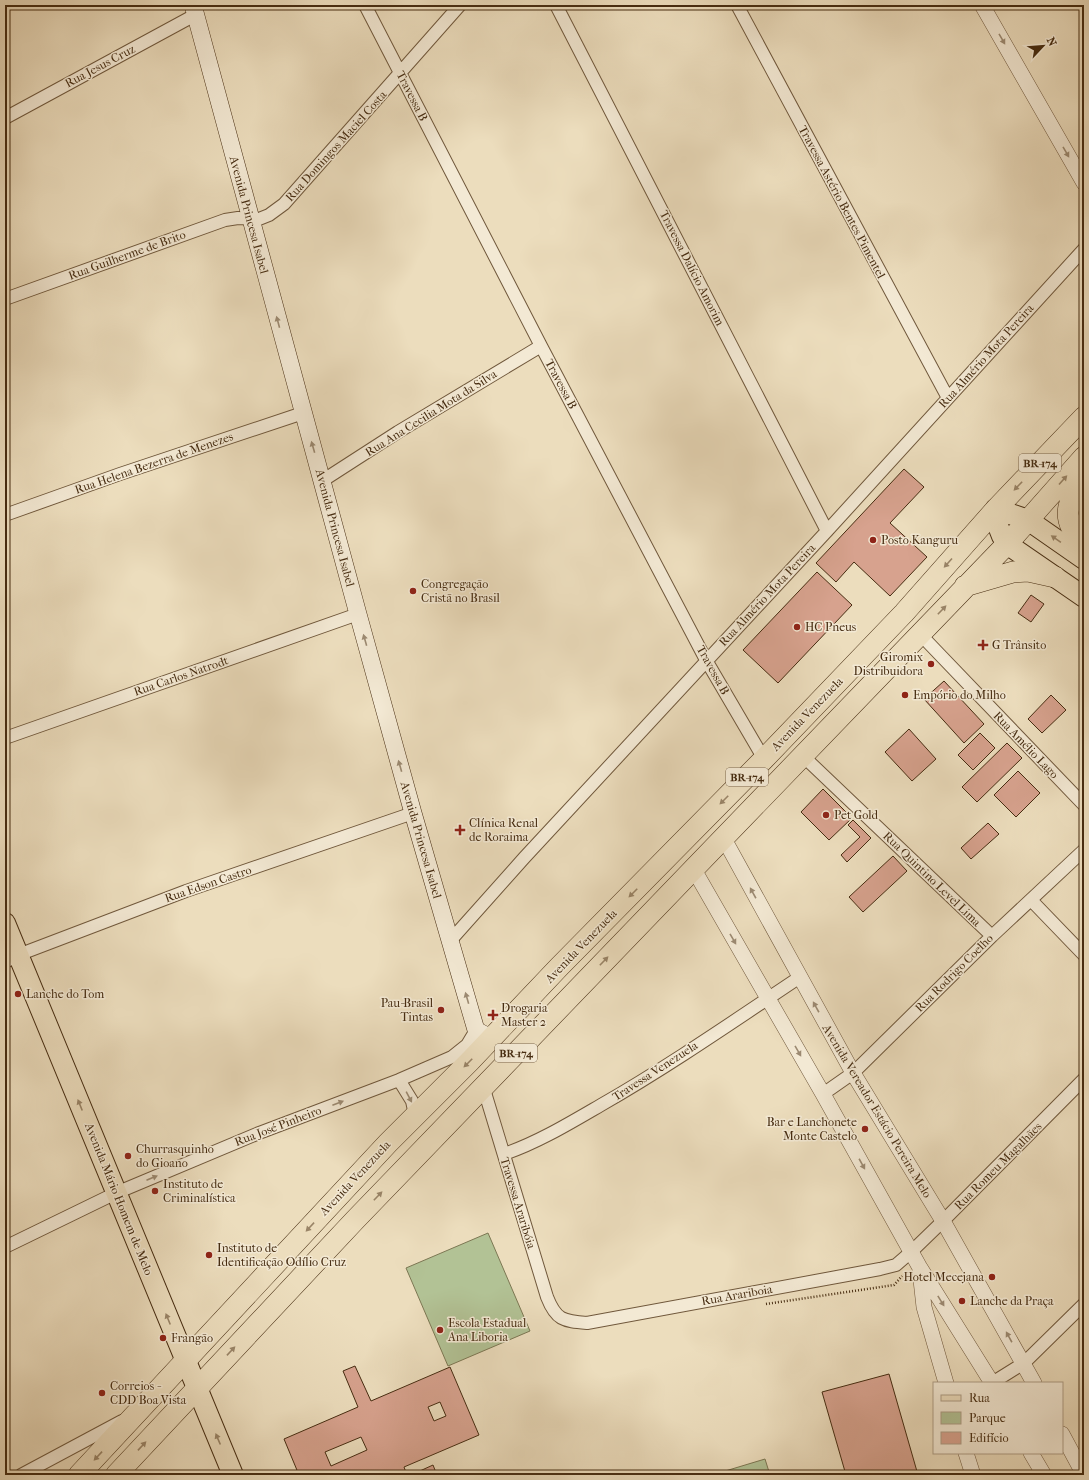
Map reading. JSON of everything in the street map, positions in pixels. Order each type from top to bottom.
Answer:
[{"type":"highway","name":"Avenida Venezuela","points":[[79,1475],[344,1190],[416,1115],[486,1032],[559,967],[764,759],[904,613],[994,511],[1084,417]]},
{"type":"highway","name":"Avenida Venezuela","points":[[116,1475],[362,1212],[1007,544],[1084,457]]},
{"type":"highway","points":[[1084,479],[1073,494],[1067,512],[1071,526],[1084,543]]},
{"type":"highway","points":[[964,587],[1013,572],[1028,571],[1055,577]]},
{"type":"highway","points":[[559,967],[572,966],[577,970],[580,979],[573,993]]},
{"type":"highway","points":[[344,1190],[335,1207],[335,1212],[338,1219],[345,1224],[362,1212]]},
{"type":"main road","name":"Avenida Princesa Isabel","points":[[194,10],[413,813],[450,941],[486,1032]]},
{"type":"main road","points":[[994,511],[1028,520],[1084,560]]},
{"type":"main road","points":[[994,511],[1002,536],[1007,544],[1084,597]]},
{"type":"main road","name":"Avenida Mário Homem de Melo","points":[[5,923],[12,959],[116,1193],[233,1475]]},
{"type":"street","name":"Travessa B","points":[[365,5],[541,346],[706,660],[764,759]]},
{"type":"street","name":"Rua Domingos Maciel Costa","points":[[250,218],[259,219],[269,215],[284,204],[460,5]]},
{"type":"street","name":"Travessa Dalício Amorim","points":[[556,5],[828,531]]},
{"type":"street","name":"Travessa Astério Bentes Pimentel","points":[[737,5],[948,398]]},
{"type":"street","points":[[982,5],[1084,183]]},
{"type":"street","name":"Rua Jesus Cruz","points":[[5,118],[194,10]]},
{"type":"street","name":"Rua Guilherme de Brito","points":[[5,299],[225,220],[250,218]]},
{"type":"street","name":"Rua Almério Mota Pereira","points":[[450,941],[706,660],[828,531],[1084,249]]},
{"type":"street","name":"Rua Ana Cecilia Mota da Silva","points":[[322,481],[398,432],[541,346]]},
{"type":"street","name":"Rua Helena Bezerra de Menezes","points":[[5,515],[120,474],[303,413]]},
{"type":"street","name":"Rua Carlos Natrodt","points":[[5,738],[358,614]]},
{"type":"street","name":"Rua Amélio Lago","points":[[919,634],[1084,805]]},
{"type":"street","name":"Rua Quintino Level Lima","points":[[802,755],[992,936]]},
{"type":"street","name":"Rua Edson Castro","points":[[12,959],[186,891],[413,813]]},
{"type":"street","name":"Avenida Vereador Estácio Pereira Melo","points":[[723,837],[853,1073],[944,1221],[1034,1382]]},
{"type":"street","name":"Rua Rodrigo Coelho","points":[[823,1094],[853,1073],[992,936],[1084,850]]},
{"type":"street","points":[[693,868],[823,1094],[919,1266],[991,1382]]},
{"type":"street","points":[[1031,900],[1084,955]]},
{"type":"street","name":"Travessa Venezuela","points":[[504,1154],[518,1149],[576,1120],[629,1089],[800,977]]},
{"type":"street","name":"Rua José Pinheiro","points":[[5,1247],[116,1193],[259,1133],[399,1080],[452,1057],[486,1032]]},
{"type":"street","name":"Rua Romeu Magalhães","points":[[911,1252],[944,1221],[1084,1079]]},
{"type":"street","points":[[399,1080],[412,1101],[416,1115]]},
{"type":"street","name":"Travessa Araribóia","points":[[483,1086],[547,1297],[552,1310],[560,1317]]},
{"type":"street","name":"Rua Arariboia","points":[[560,1317],[570,1322],[587,1323],[880,1269],[896,1265],[911,1252]]},
{"type":"street","points":[[919,1266],[924,1307],[946,1382]]},
{"type":"street","points":[[994,1382],[1024,1363],[1084,1304]]},
{"type":"street","points":[[21,1475],[139,1412]]},
{"type":"street","points":[[1063,1436],[1084,1474]]},
{"type":"street","points":[[966,1454],[973,1475]]},
{"type":"street","points":[[1032,1454],[1044,1475]]},
{"type":"green space","points":[[488,1233],[530,1331],[448,1366],[406,1268]]},
{"type":"green space","points":[[765,1459],[770,1475],[712,1475]]},
{"type":"building","name":"Posto Kanguru","points":[[904,469],[924,487],[890,523],[927,557],[890,596],[854,562],[836,582],[816,563]]},
{"type":"building","name":"HC Pneus","points":[[817,572],[852,605],[778,683],[743,650]]},
{"type":"building","points":[[1031,595],[1044,604],[1031,622],[1018,613]]},
{"type":"building","points":[[944,681],[984,724],[964,743],[924,699]]},
{"type":"building","points":[[1051,695],[1066,710],[1042,733],[1028,719]]},
{"type":"building","points":[[909,729],[936,759],[912,781],[885,752]]},
{"type":"building","points":[[980,733],[995,748],[973,770],[958,755]]},
{"type":"building","points":[[1007,743],[1022,758],[977,802],[962,787]]},
{"type":"building","points":[[1018,771],[1040,793],[1016,817],[994,795]]},
{"type":"building","name":"Pet Gold","points":[[823,789],[852,818],[829,840],[801,812]]},
{"type":"building","points":[[853,820],[871,838],[847,862],[841,855],[860,837],[848,825]]},
{"type":"building","points":[[988,823],[999,834],[971,859],[961,848]]},
{"type":"building","points":[[893,856],[907,871],[863,912],[849,897]]},
{"type":"building","points":[[355,1366],[371,1401],[450,1367],[479,1435],[404,1467],[407,1475],[299,1475],[284,1439],[358,1407],[343,1371]],"holes":[[[440,1402],[446,1416],[434,1421],[428,1407]],[[361,1437],[367,1450],[331,1466],[325,1452]]]},
{"type":"building","points":[[889,1374],[918,1475],[846,1475],[822,1392]]},
{"type":"building","points":[[433,1465],[437,1475],[411,1475]]},
{"type":"place","name":"Posto Kanguru","points":[[873,540]]},
{"type":"place","name":"Congregação Cristã no Brasil","points":[[413,591]]},
{"type":"place","name":"HC Pneus","points":[[797,627]]},
{"type":"place","name":"G Trânsito","points":[[983,645]]},
{"type":"place","name":"Giromix Distribuidora","points":[[931,664]]},
{"type":"place","name":"Empório do Milho","points":[[905,695]]},
{"type":"place","name":"Pet Gold","points":[[826,815]]},
{"type":"place","name":"Clínica Renal de Roraima","points":[[460,830]]},
{"type":"place","name":"Lanche do Tom","points":[[18,994]]},
{"type":"place","name":"Pau-Brasil Tintas","points":[[441,1010]]},
{"type":"place","name":"Drogaria Master 2","points":[[493,1015]]},
{"type":"place","name":"Bar e Lanchonete Monte Castelo","points":[[865,1129]]},
{"type":"place","name":"Churrasquinho do Gioano","points":[[128,1156]]},
{"type":"place","name":"Instituto de Criminalística","points":[[155,1191]]},
{"type":"place","name":"Instituto de Identificação Odílio Cruz","points":[[209,1255]]},
{"type":"place","name":"Hotel Mecejana","points":[[992,1277]]},
{"type":"place","name":"Lanche da Praça","points":[[962,1301]]},
{"type":"place","name":"Escola Estadual Ana Liboria","points":[[440,1330]]},
{"type":"place","name":"Frangão","points":[[163,1338]]},
{"type":"place","name":"Correios - CDD Boa Vista","points":[[102,1393]]}]
